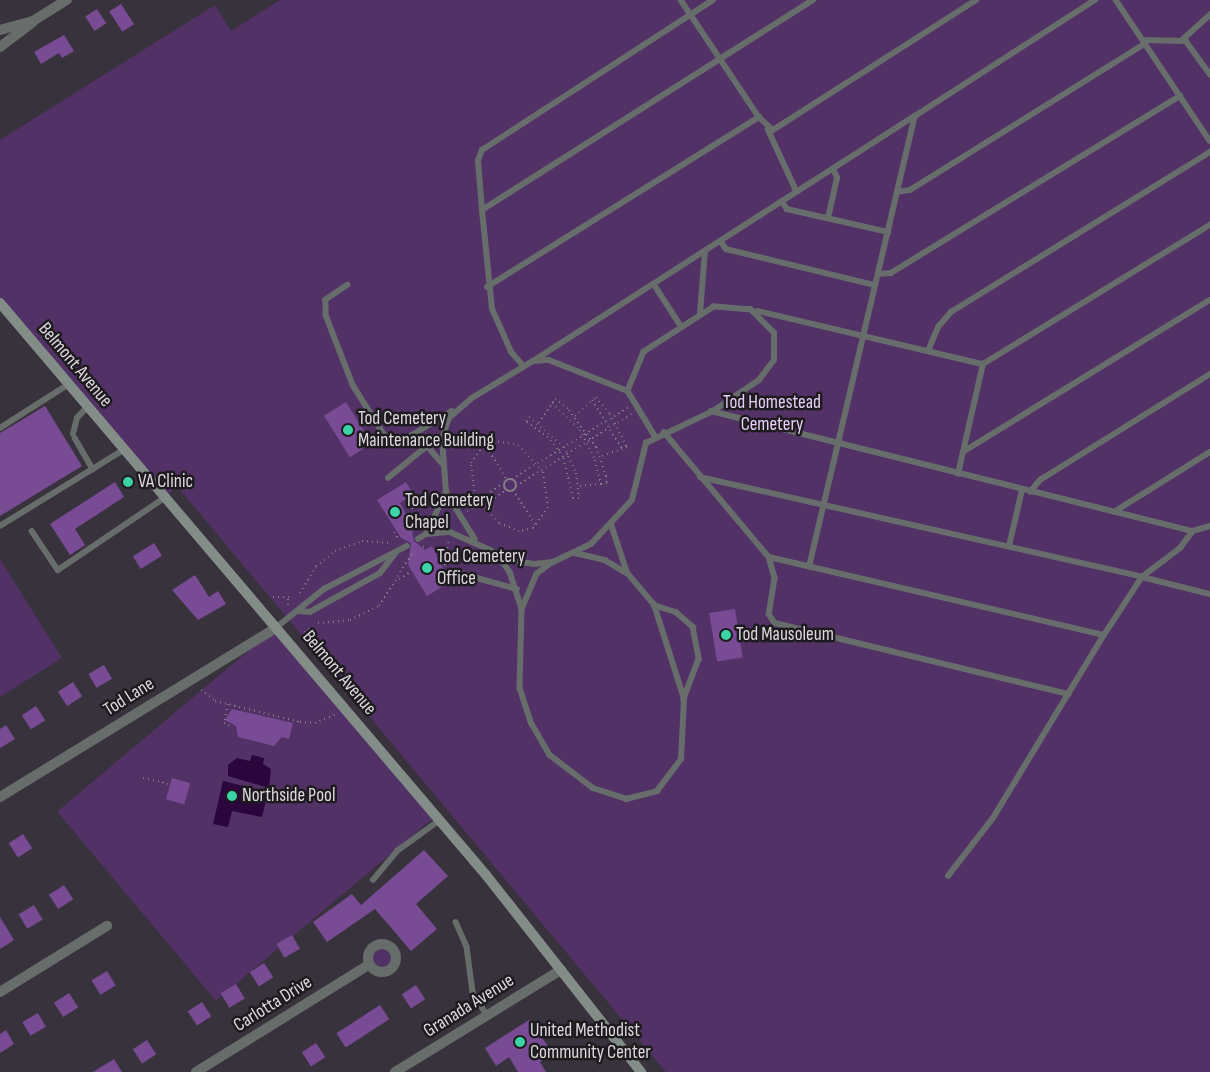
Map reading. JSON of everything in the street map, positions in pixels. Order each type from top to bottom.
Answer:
[{"type":"main road","name":"Belmont Avenue","points":[[0,303],[277,626],[440,820],[641,1072]]},
{"type":"street","points":[[0,47],[33,21],[67,0]]},
{"type":"street","points":[[0,30],[33,21]]},
{"type":"street","name":"Tod Lane","points":[[0,797],[277,626]]},
{"type":"street","points":[[0,992],[108,926]]},
{"type":"street","name":"Carlotta Drive","points":[[198,1072],[367,966]]},
{"type":"street","name":"Granada Avenue","points":[[395,1072],[561,970]]},
{"type":"lane","points":[[681,0],[719,60],[768,129],[797,192]]},
{"type":"lane","points":[[523,366],[501,333],[487,287],[478,161],[482,150],[714,0]]},
{"type":"lane","points":[[482,210],[813,0]]},
{"type":"lane","points":[[768,129],[976,0]]},
{"type":"lane","points":[[407,438],[458,408],[654,284],[1095,0]]},
{"type":"lane","points":[[1116,0],[1210,141]]},
{"type":"lane","points":[[1182,40],[1210,15]]},
{"type":"lane","points":[[897,192],[910,190],[1144,42],[1182,40],[1191,46],[1210,74]]},
{"type":"lane","points":[[878,274],[891,274],[1180,96]]},
{"type":"lane","points":[[809,567],[915,116]]},
{"type":"lane","points":[[487,287],[759,117]]},
{"type":"lane","points":[[928,351],[938,327],[951,312],[1210,152]]},
{"type":"lane","points":[[828,218],[837,178],[832,169]]},
{"type":"lane","points":[[782,201],[787,208],[888,232]]},
{"type":"lane","points":[[628,391],[644,352],[700,314],[724,304],[983,364],[1210,225]]},
{"type":"lane","points":[[721,241],[726,249],[875,285]]},
{"type":"lane","points":[[700,314],[705,251]]},
{"type":"lane","points":[[654,284],[681,326]]},
{"type":"lane","points":[[348,285],[326,300],[326,315],[353,385],[385,436],[407,438],[427,446],[442,462]]},
{"type":"lane","points":[[966,450],[1210,300]]},
{"type":"lane","points":[[522,610],[537,574],[553,562],[575,553],[611,525],[632,500],[646,443],[655,436],[711,411],[759,380],[774,360],[774,333],[751,310]]},
{"type":"lane","points":[[533,361],[549,360],[628,391],[655,436]]},
{"type":"lane","points":[[958,474],[966,450],[983,364]]},
{"type":"lane","points":[[1030,492],[1040,480],[1210,374]]},
{"type":"lane","points":[[0,428],[69,384]]},
{"type":"lane","points":[[88,406],[77,418],[74,436],[93,469]]},
{"type":"lane","points":[[458,408],[444,428],[442,462],[446,492],[457,517],[479,543]]},
{"type":"lane","points":[[711,411],[838,445],[1193,531],[1210,526]]},
{"type":"lane","points":[[664,432],[769,557],[775,578],[769,614],[775,623],[1069,694]]},
{"type":"lane","points":[[388,478],[427,446]]},
{"type":"lane","points":[[0,526],[125,449]]},
{"type":"lane","points":[[1114,512],[1210,452]]},
{"type":"lane","points":[[700,477],[1009,546],[1210,594]]},
{"type":"lane","points":[[1009,546],[1022,490]]},
{"type":"lane","points":[[426,534],[446,492]]},
{"type":"lane","points":[[32,531],[58,570],[166,497]]},
{"type":"lane","points":[[611,525],[627,573]]},
{"type":"lane","points":[[948,876],[993,818],[1104,635],[1142,577],[1180,548],[1193,531]]},
{"type":"lane","points":[[418,539],[426,534],[450,532],[479,543],[497,554],[534,564],[553,562]]},
{"type":"lane","points":[[277,626],[300,612],[317,595],[372,561],[395,554],[407,546]]},
{"type":"lane","points":[[575,553],[605,560],[627,573],[654,605],[684,699]]},
{"type":"lane","points":[[300,612],[324,606],[380,573],[395,554]]},
{"type":"lane","points":[[497,554],[517,589],[522,610],[524,706],[550,756],[593,788],[626,799],[657,791],[681,759],[684,699],[699,659],[693,627],[676,612],[654,605]]},
{"type":"lane","points":[[769,557],[1104,635]]},
{"type":"lane","points":[[448,575],[459,573],[517,589]]},
{"type":"lane","points":[[317,595],[324,606]]},
{"type":"lane","points":[[372,880],[397,851],[440,820]]},
{"type":"lane","points":[[456,922],[467,946],[473,992],[488,1015]]},
{"type":"path","points":[[575,416],[596,396],[612,417],[628,447],[600,457]]},
{"type":"path","points":[[539,423],[555,398],[575,416],[592,438],[602,461],[607,483],[578,486]]},
{"type":"path","points":[[592,400],[608,420],[622,449]]},
{"type":"path","points":[[552,403],[568,417],[587,441],[596,463],[601,484]]},
{"type":"path","points":[[478,500],[504,484],[507,480],[512,479],[635,403]]},
{"type":"path","points":[[513,490],[516,486],[639,409]]},
{"type":"path","points":[[568,417],[572,413]]},
{"type":"path","points":[[529,417],[539,423],[547,428],[568,454],[576,477],[579,498],[573,498],[571,478],[559,450],[543,433],[526,422],[529,417]]},
{"type":"path","points":[[543,433],[547,428]]},
{"type":"path","points":[[484,443],[507,440],[538,463],[542,470],[548,507],[536,526]]},
{"type":"path","points":[[484,443],[507,480]]},
{"type":"path","points":[[484,443],[470,468],[478,500],[482,506],[508,528],[536,526]]},
{"type":"path","points":[[596,463],[602,461]]},
{"type":"path","points":[[571,478],[576,477]]},
{"type":"path","points":[[512,479],[516,486]]},
{"type":"path","points":[[504,484],[508,490]]},
{"type":"path","points":[[482,506],[508,490],[513,490]]},
{"type":"path","points":[[513,490],[536,526]]},
{"type":"path","points":[[407,498],[424,526],[416,530]]},
{"type":"path","points":[[457,517],[480,503]]},
{"type":"path","points":[[394,532],[399,540]]},
{"type":"path","points":[[448,575],[440,561],[450,532]]},
{"type":"path","points":[[300,593],[316,566],[335,551],[354,543],[386,544],[402,540]]},
{"type":"path","points":[[423,547],[428,548]]},
{"type":"path","points":[[318,622],[363,616],[384,601],[412,554]]},
{"type":"path","points":[[398,580],[412,571]]},
{"type":"path","points":[[273,597],[288,599],[293,597]]},
{"type":"path","points":[[288,599],[288,605]]},
{"type":"path","points":[[304,632],[311,627]]},
{"type":"path","points":[[201,690],[228,704],[264,714],[315,723],[346,708]]},
{"type":"path","points":[[228,704],[224,723],[230,726]]},
{"type":"path","points":[[142,778],[170,784]]},
{"type":"green space","name":"Tod Homestead Cemetery","points":[[280,0],[1210,0],[1210,1072],[666,1072],[177,486],[166,497],[0,303],[0,140],[215,5],[231,31]]},
{"type":"green space","points":[[0,559],[62,658],[0,697]]},
{"type":"green space","name":"Northside Pool","points":[[277,627],[436,816],[216,1001],[57,811]]},
{"type":"green space","points":[[382,944],[392,948],[396,958],[392,968],[382,972],[372,968],[368,958],[372,948]]},
{"type":"shaded area","points":[[252,755],[264,758],[263,764],[271,769],[269,788],[228,776],[228,765],[237,758],[250,761]]},
{"type":"shaded area","points":[[223,781],[268,792],[262,817],[232,811],[228,827],[213,824]]},
{"type":"building","points":[[121,4],[134,24],[122,32],[109,12]]},
{"type":"building","points":[[97,9],[106,23],[95,31],[85,17]]},
{"type":"building","points":[[64,35],[74,51],[62,58],[59,53],[41,64],[34,52]]},
{"type":"building","name":"Tod Cemetery Maintenance Building","points":[[346,402],[372,444],[350,457],[324,416]]},
{"type":"building","points":[[45,406],[82,466],[0,516],[0,433]]},
{"type":"building","points":[[115,482],[124,497],[75,529],[85,545],[70,555],[50,524]]},
{"type":"building","points":[[406,482],[413,494],[400,503],[410,521],[414,541],[425,550],[432,546],[450,582],[427,596],[408,565],[411,543],[401,538],[377,500]]},
{"type":"building","points":[[154,543],[162,556],[141,569],[133,556]]},
{"type":"building","points":[[195,575],[209,597],[218,591],[226,604],[198,620],[172,590]]},
{"type":"building","name":"Tod Mausoleum","points":[[735,609],[743,657],[717,661],[709,613]]},
{"type":"building","points":[[104,665],[112,679],[96,688],[88,674]]},
{"type":"building","points":[[73,682],[82,696],[67,706],[58,692]]},
{"type":"building","points":[[36,706],[45,720],[31,730],[22,715]]},
{"type":"building","points":[[232,709],[293,723],[289,739],[282,737],[274,746],[238,737],[236,726],[225,720]]},
{"type":"building","points":[[6,725],[15,739],[0,748],[0,729]]},
{"type":"building","points":[[172,778],[190,783],[184,804],[166,799]]},
{"type":"building","points":[[23,834],[32,848],[18,858],[9,843]]},
{"type":"building","points":[[424,850],[448,876],[416,904],[437,929],[411,951],[375,909],[327,942],[313,922],[352,894],[361,905]]},
{"type":"building","points":[[64,885],[73,899],[58,909],[49,895]]},
{"type":"building","points":[[34,905],[43,920],[27,929],[19,914]]},
{"type":"building","points":[[0,917],[14,940],[0,949]]},
{"type":"building","points":[[292,935],[300,949],[284,958],[276,944]]},
{"type":"building","points":[[264,963],[273,977],[259,987],[250,972]]},
{"type":"building","points":[[107,971],[116,986],[100,995],[92,980]]},
{"type":"building","points":[[236,984],[245,999],[229,1008],[221,993]]},
{"type":"building","points":[[416,985],[425,999],[411,1009],[402,994]]},
{"type":"building","points":[[69,993],[78,1007],[63,1017],[54,1003]]},
{"type":"building","points":[[202,1002],[211,1016],[197,1026],[188,1011]]},
{"type":"building","points":[[380,1005],[389,1019],[346,1048],[336,1033]]},
{"type":"building","points":[[38,1013],[46,1027],[30,1036],[22,1022]]},
{"type":"building","name":"United Methodist Community Center","points":[[529,1020],[553,1053],[540,1062],[546,1072],[518,1072],[509,1057],[496,1066],[485,1048]]},
{"type":"building","points":[[6,1030],[14,1044],[0,1053],[0,1034]]},
{"type":"building","points":[[147,1040],[156,1054],[142,1064],[133,1049]]},
{"type":"building","points":[[316,1043],[325,1057],[311,1067],[302,1052]]},
{"type":"building","points":[[114,1059],[122,1072],[93,1072]]},
{"type":"place","name":"Tod Cemetery Maintenance Building","points":[[348,430]]},
{"type":"place","name":"VA Clinic","points":[[128,482]]},
{"type":"place","name":"Tod Cemetery Chapel","points":[[395,512]]},
{"type":"place","name":"Tod Cemetery Office","points":[[427,568]]},
{"type":"place","name":"Tod Mausoleum","points":[[726,635]]},
{"type":"place","name":"Northside Pool","points":[[232,796]]},
{"type":"place","name":"United Methodist Community Center","points":[[520,1042]]}]
